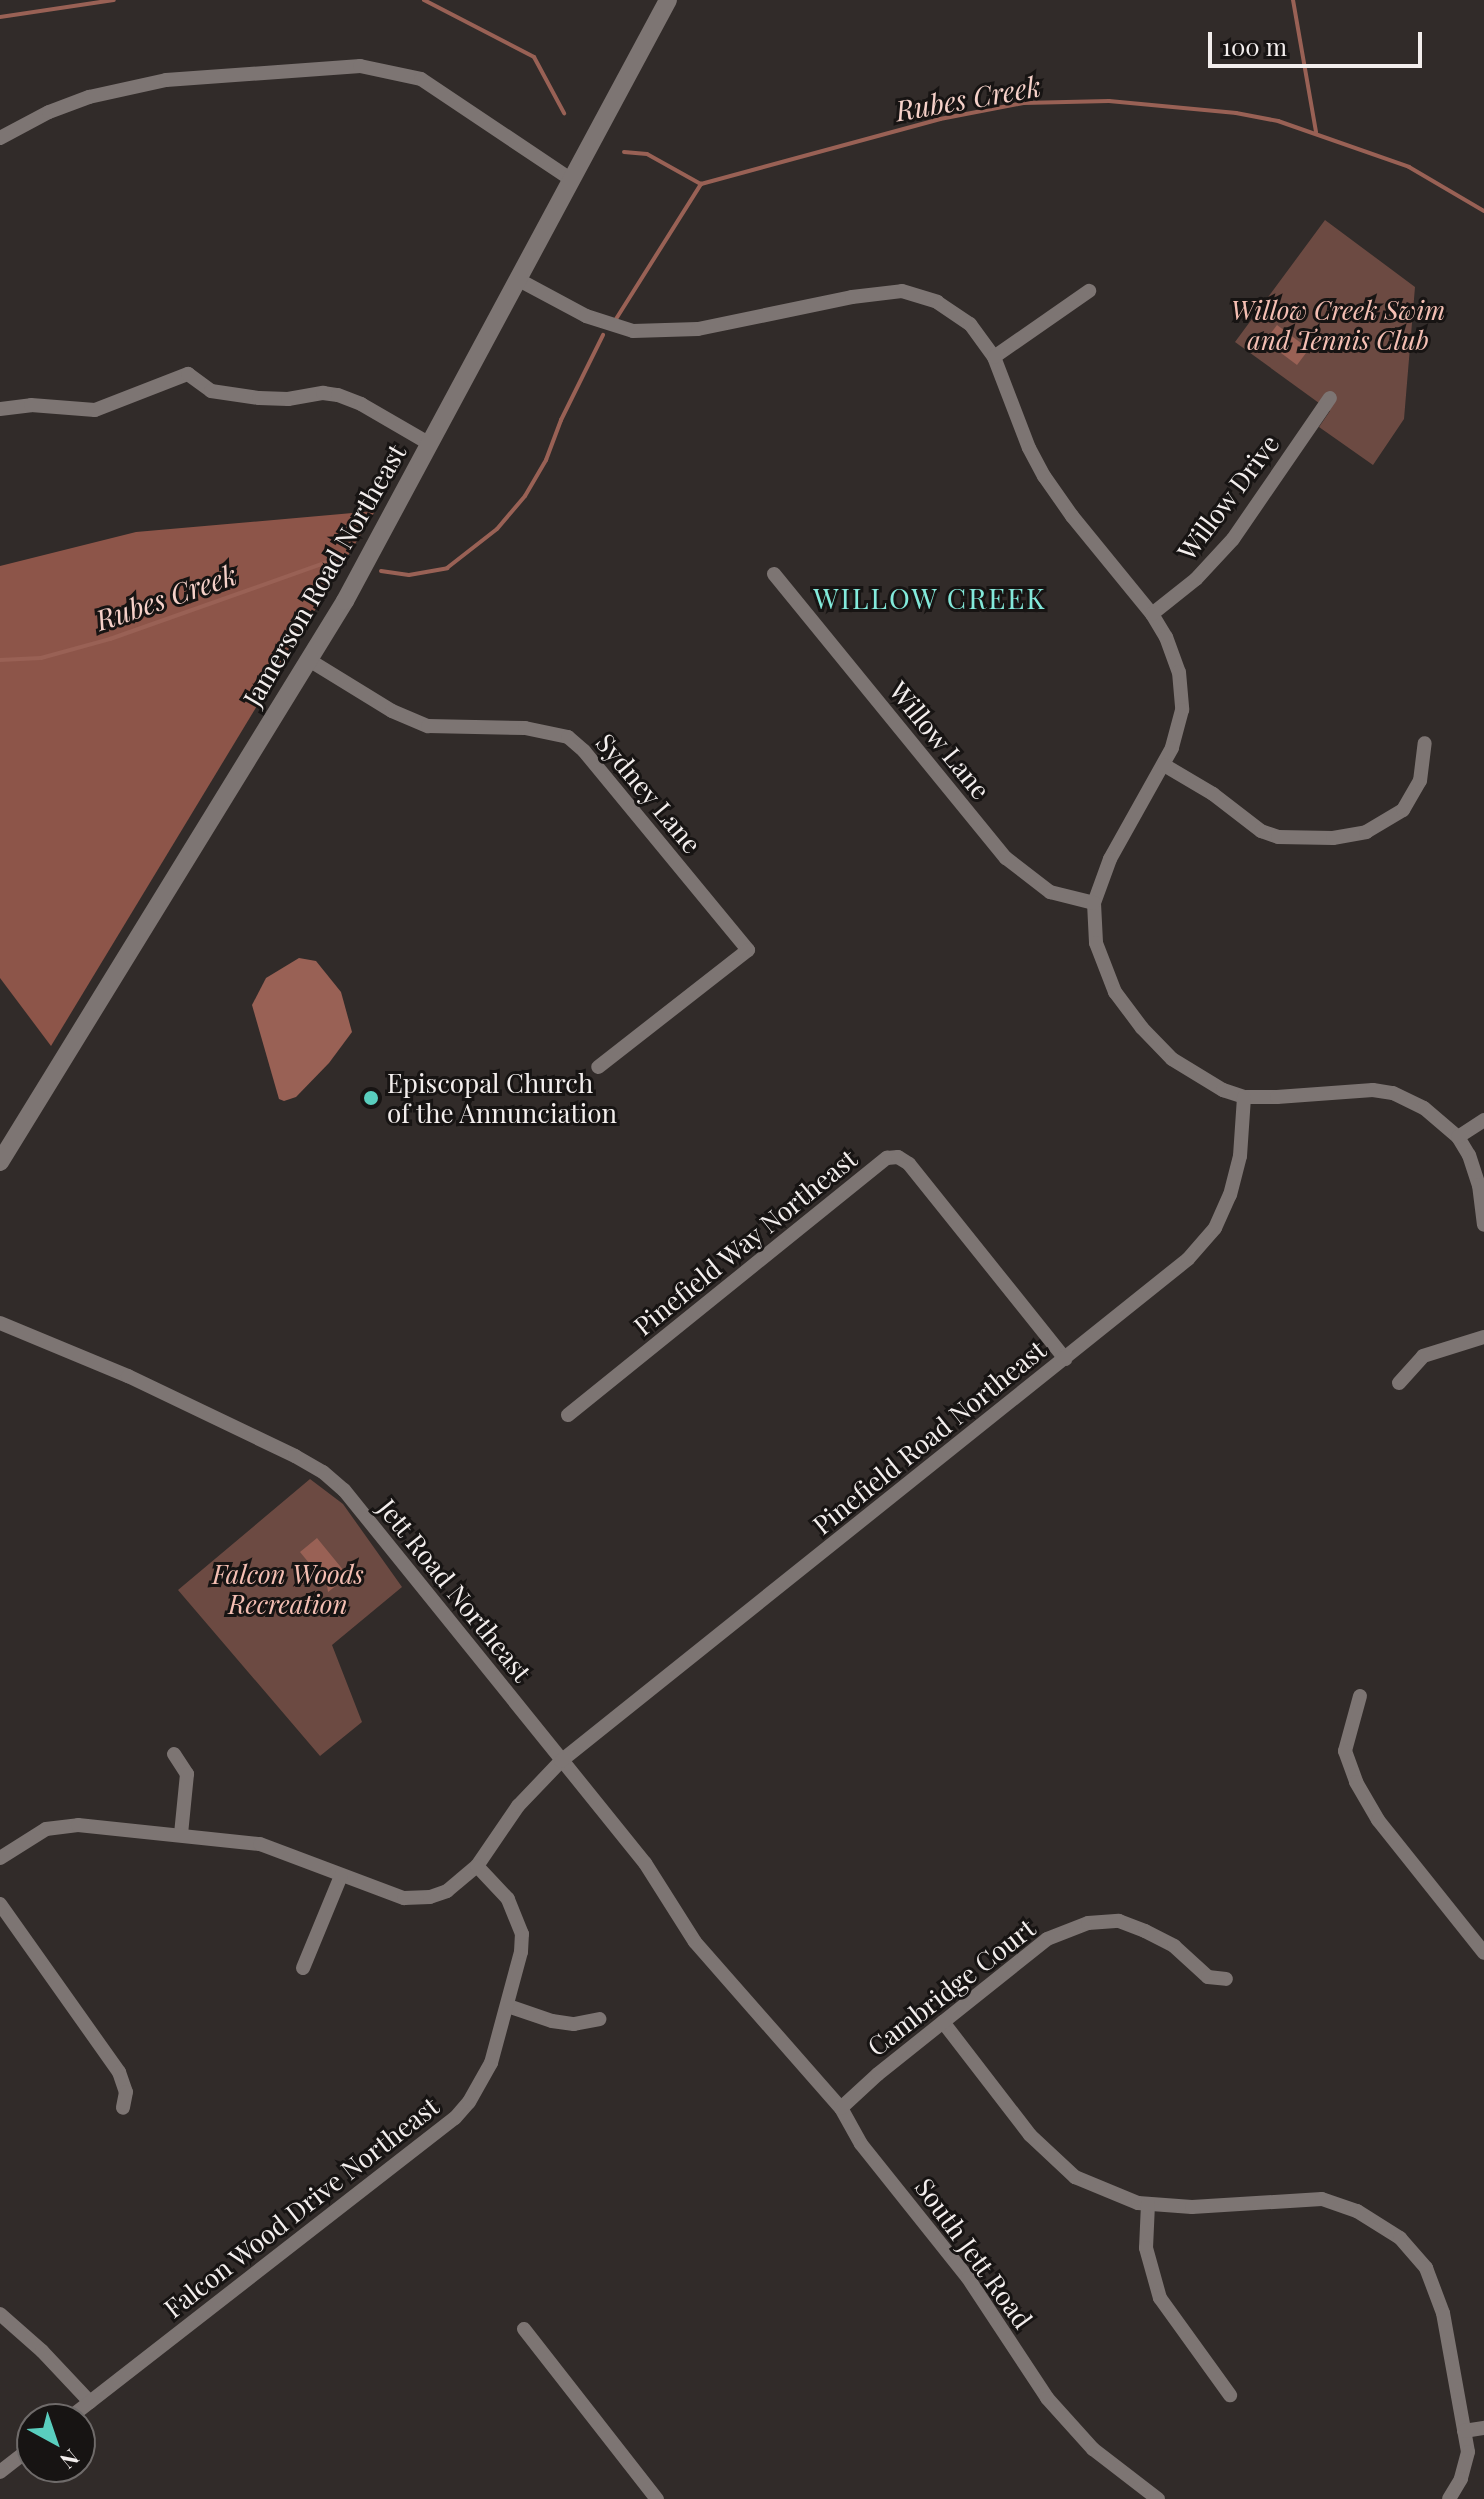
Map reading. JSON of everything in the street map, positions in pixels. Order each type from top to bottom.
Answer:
[{"type":"street","name":"Jamerson Road Northeast","points":[[0,1162],[309,660],[430,444],[668,0]]},
{"type":"street","points":[[0,138],[70,104],[144,84],[201,76],[360,66],[404,73],[429,83],[572,180]]},
{"type":"street","points":[[519,280],[586,316],[610,325],[648,332],[698,329],[852,297],[902,291],[955,312],[970,324],[994,357],[1029,448],[1056,495],[1152,614],[1174,653],[1182,692],[1179,729],[1164,765],[1110,859],[1094,903],[1096,943],[1101,962],[1123,1005],[1159,1047],[1185,1069],[1244,1097],[1373,1090],[1393,1093],[1424,1108],[1458,1137],[1476,1171],[1484,1225]]},
{"type":"street","points":[[994,357],[1089,291]]},
{"type":"street","points":[[0,409],[31,405],[95,410],[188,374],[211,391],[259,398],[288,399],[323,393],[338,395],[361,404],[430,444]]},
{"type":"street","name":"Willow Drive","points":[[1152,614],[1196,579],[1233,539],[1330,398]]},
{"type":"street","name":"Willow Lane","points":[[774,574],[1006,858],[1050,892],[1094,903]]},
{"type":"street","name":"Sydney Lane","points":[[309,660],[392,711],[428,726],[525,728],[568,737],[584,751],[748,950],[598,1067]]},
{"type":"street","points":[[1164,765],[1213,794],[1261,831],[1278,837],[1333,838],[1366,832],[1403,810],[1420,781],[1425,743]]},
{"type":"street","name":"Pinefield Road Northeast","points":[[0,1858],[29,1837],[61,1825],[181,1834],[260,1844],[390,1895],[418,1898],[447,1891],[477,1866],[518,1806],[561,1761],[1188,1259],[1215,1228],[1235,1177],[1244,1097]]},
{"type":"street","points":[[1458,1137],[1484,1120]]},
{"type":"street","name":"Pinefield Way Northeast","points":[[568,1415],[887,1158],[898,1157],[909,1164],[1065,1359]]},
{"type":"street","name":"Jett Road Northeast","points":[[0,1323],[128,1376],[323,1472],[344,1490],[645,1863],[695,1942],[765,2022]]},
{"type":"street","points":[[1399,1383],[1423,1356],[1484,1337]]},
{"type":"street","points":[[1358,1703],[1345,1751],[1356,1782],[1378,1820],[1484,1953]]},
{"type":"street","points":[[174,1754],[187,1774],[181,1834]]},
{"type":"street","name":"Falcon Wood Drive Northeast","points":[[90,2402],[455,2118],[479,2086],[491,2063],[508,2006],[517,1974],[522,1934],[508,1899],[477,1866]]},
{"type":"street","points":[[303,1968],[341,1876]]},
{"type":"street","points":[[0,1904],[119,2072],[126,2092],[123,2108]]},
{"type":"street","name":"Cambridge Court","points":[[841,2108],[1047,1939],[1088,1923],[1119,1921],[1145,1931],[1174,1946],[1208,1977],[1226,1979]]},
{"type":"street","points":[[508,2006],[552,2021],[574,2024],[600,2019]]},
{"type":"street","name":"South Jett Road","points":[[765,2022],[841,2108],[861,2144],[968,2278],[1047,2398],[1093,2449],[1158,2499]]},
{"type":"street","points":[[943,2022],[1030,2135],[1075,2177],[1138,2203],[1148,2204],[1192,2207],[1322,2199],[1357,2211],[1400,2238],[1426,2268],[1443,2313],[1468,2452],[1461,2479],[1449,2499]]},
{"type":"street","points":[[1148,2204],[1146,2248],[1160,2298],[1230,2395]]},
{"type":"street","points":[[0,2314],[42,2351],[90,2402]]},
{"type":"street","points":[[524,2329],[657,2499]]},
{"type":"street","points":[[1464,2431],[1484,2428]]},
{"type":"street","points":[[0,2472],[16,2460]]},
{"type":"green space","name":"Willow Creek Swim and Tennis Club","points":[[1325,220],[1415,287],[1404,419],[1373,465],[1319,427],[1330,411],[1235,342]]},
{"type":"green space","name":"Falcon Woods Recreation","points":[[310,1479],[343,1504],[402,1587],[332,1645],[362,1722],[320,1756],[178,1590]]},
{"type":"shaded area","points":[[1277,325],[1309,349],[1297,365],[1265,341]]},
{"type":"shaded area","points":[[375,511],[51,1046],[0,978],[0,566],[136,532]]},
{"type":"shaded area","points":[[299,958],[316,961],[341,992],[352,1032],[329,1063],[296,1097],[284,1101],[279,1099],[252,1005],[266,978]]},
{"type":"shaded area","points":[[317,1538],[344,1571],[347,1569],[351,1574],[328,1592],[327,1585],[300,1552]]},
{"type":"waterway","points":[[0,17],[114,0]]},
{"type":"waterway","points":[[424,0],[534,57],[564,113]]},
{"type":"waterway","points":[[1293,0],[1316,132]]},
{"type":"waterway","name":"Rubes Creek","points":[[616,319],[701,184],[940,119],[1023,103],[1109,101],[1236,113],[1278,121],[1409,167],[1484,211]]},
{"type":"waterway","points":[[624,152],[647,154],[701,184]]},
{"type":"waterway","name":"Rubes Creek","points":[[381,571],[409,575],[447,568],[497,529],[525,496],[546,460],[561,420],[603,335]]},
{"type":"waterway","name":"Rubes Creek","points":[[0,660],[41,658],[110,639],[341,557]]},
{"type":"place","name":"Episcopal Church of the Annunciation","points":[[371,1098]]},
{"type":"district","name":"WILLOW CREEK","points":[[930,598]]}]
